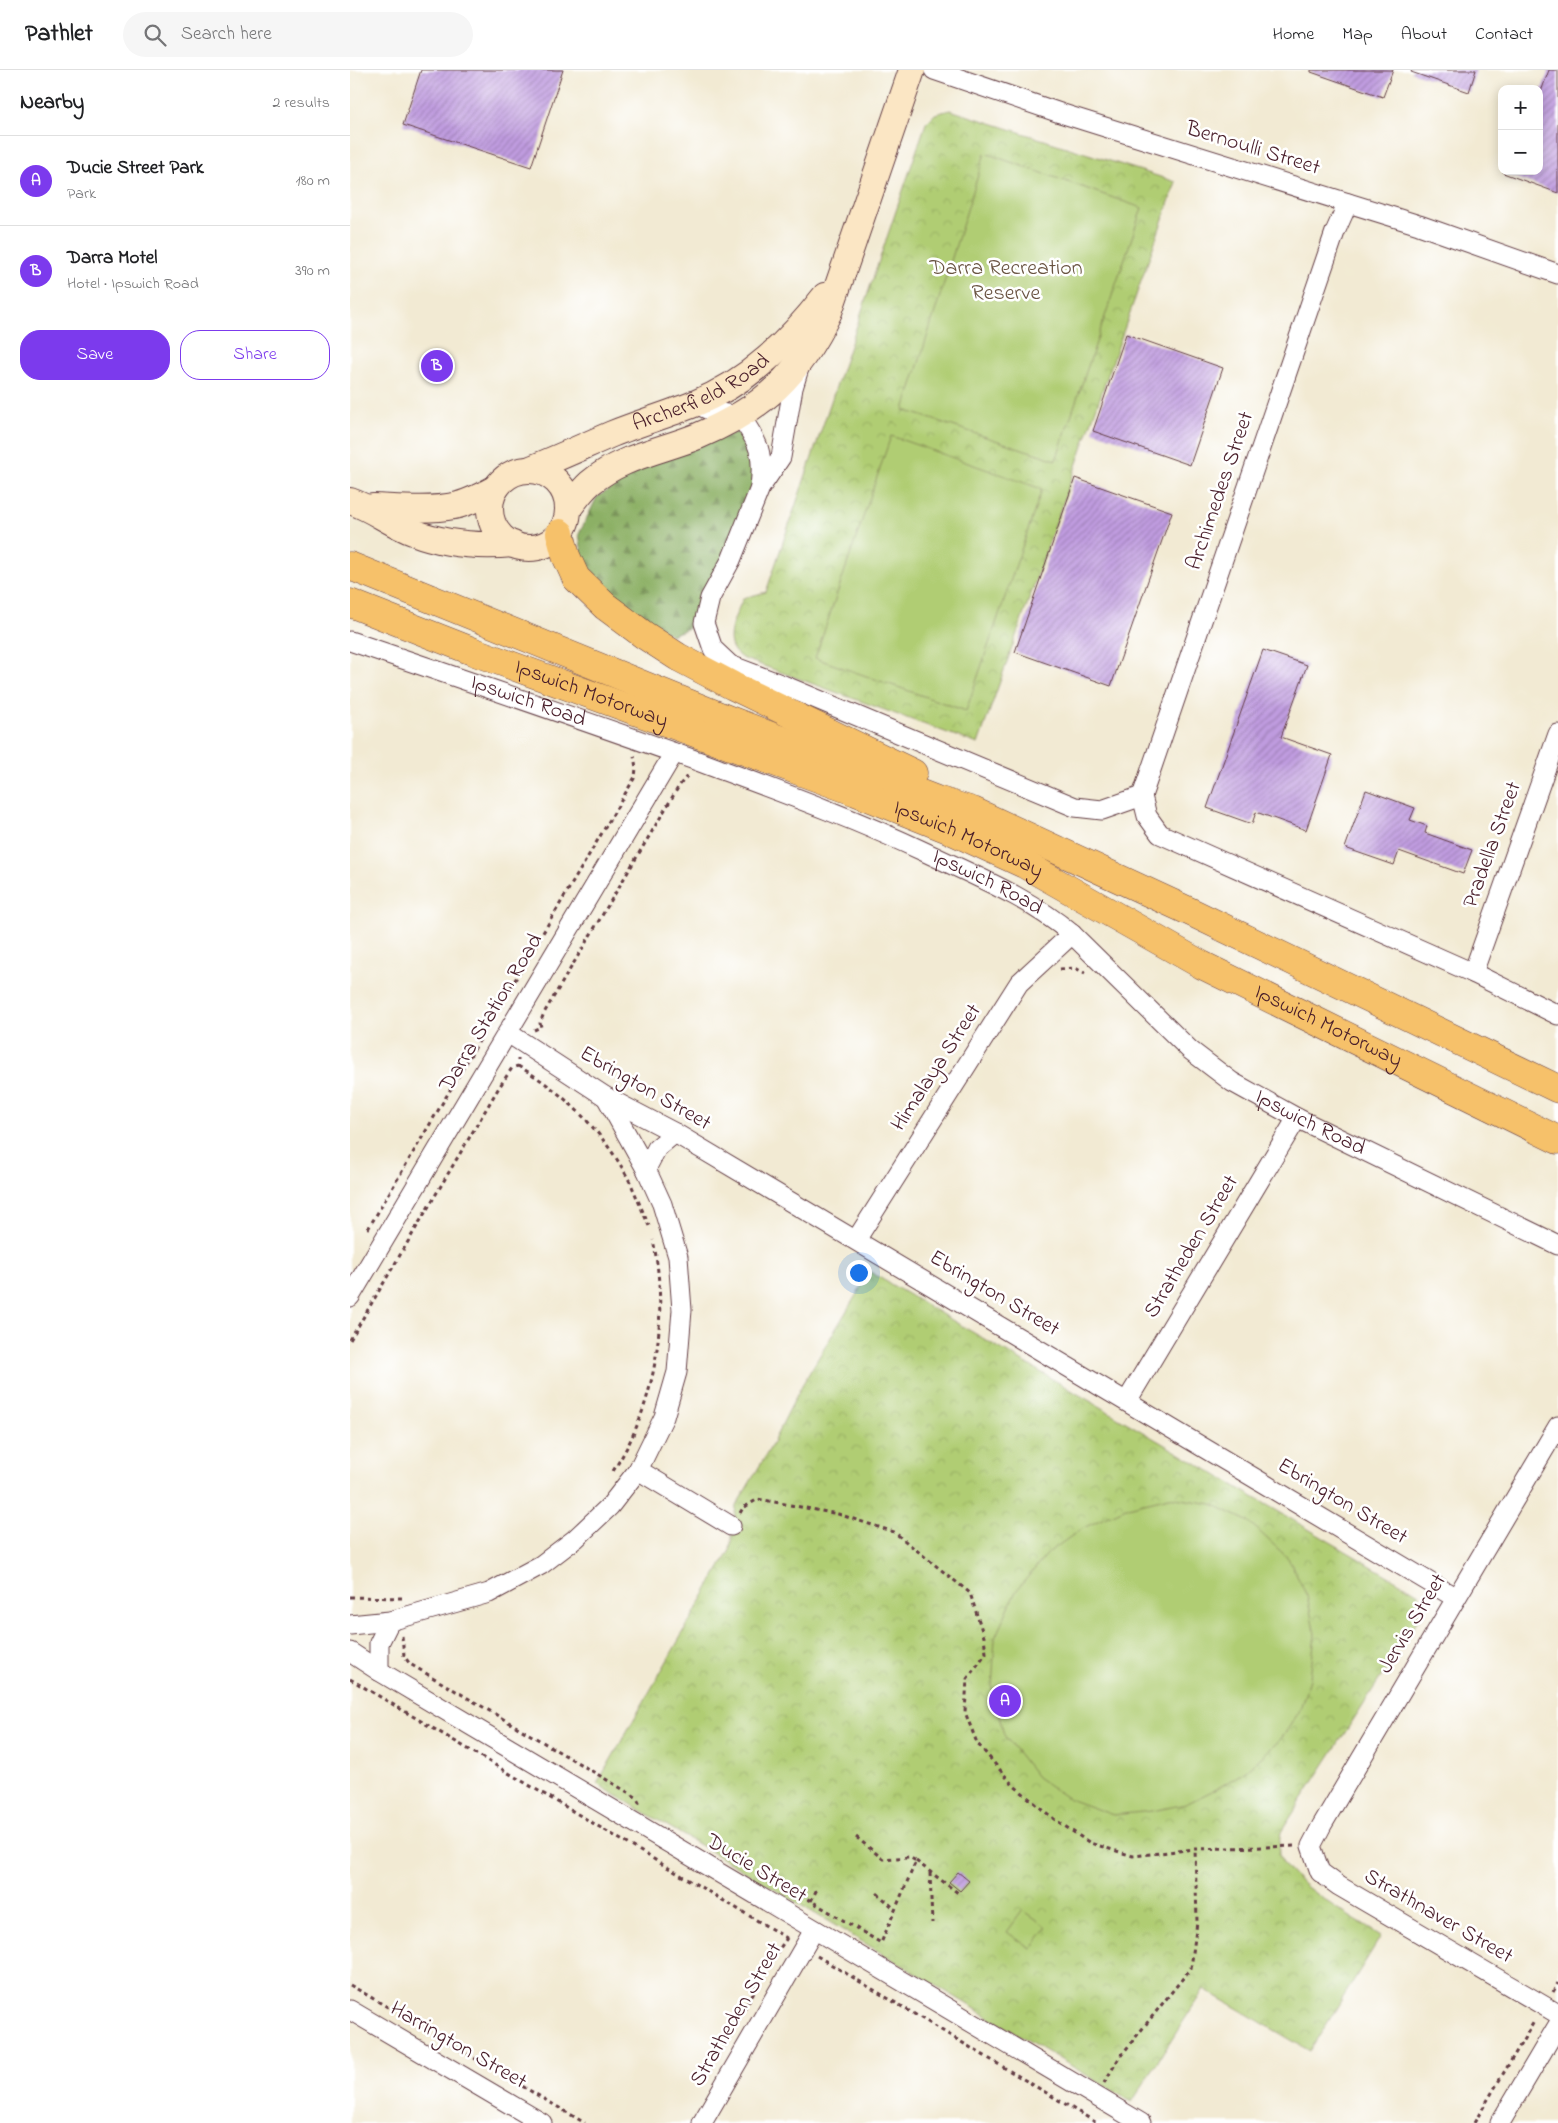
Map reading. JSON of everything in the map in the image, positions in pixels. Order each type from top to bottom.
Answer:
[{"type":"highway","points":[[564,521],[566,556],[576,578],[605,606],[644,635],[678,657],[733,686],[936,784],[973,811]]},
{"type":"highway","name":"Ipswich Motorway","points":[[350,566],[727,719],[937,800],[973,811],[1193,913],[1558,1090]]},
{"type":"highway","name":"Ipswich Motorway","points":[[350,603],[472,651],[856,792],[948,829],[1024,864],[1202,965],[1558,1140]]},
{"type":"highway","points":[[1511,1118],[1527,1142],[1558,1157]]},
{"type":"main road","name":"Archerfield Road","points":[[564,521],[589,484],[612,467],[636,456],[697,436],[740,416],[782,383],[801,362],[830,312],[912,70]]},
{"type":"main road","name":"Archerfield Road","points":[[528,470],[612,434],[696,404],[728,387],[759,366],[785,344],[842,273]]},
{"type":"main road","points":[[358,503],[414,509],[453,506],[472,500],[496,488],[510,476],[528,470],[540,472],[551,477],[560,486],[566,497],[564,521],[550,542],[539,547],[526,548],[513,544],[502,536],[492,520],[491,500],[496,488]]},
{"type":"main road","points":[[358,503],[412,532],[450,542],[488,546],[513,544]]},
{"type":"street","name":"Bernoulli Street","points":[[934,70],[1060,113],[1418,225],[1558,274]]},
{"type":"street","name":"Archimedes Street","points":[[1142,796],[1335,232],[1348,203]]},
{"type":"street","points":[[801,362],[793,388],[781,457],[760,488],[731,560],[710,598],[704,623],[713,649],[730,665],[783,685],[1075,808],[1102,810],[1142,796],[1147,816],[1160,834],[1473,973],[1558,1015]]},
{"type":"street","points":[[696,404],[713,412],[740,416],[756,438],[763,464],[760,488]]},
{"type":"street","name":"Ipswich Road","points":[[350,641],[816,804],[881,831],[1019,896],[1037,907],[1072,934],[1190,1050],[1232,1082],[1298,1118],[1558,1245]]},
{"type":"street","name":"Pradella Street","points":[[1473,973],[1558,734]]},
{"type":"street","name":"Darra Station Road","points":[[350,1297],[674,753]]},
{"type":"street","name":"Himalaya Street","points":[[856,1240],[1019,983],[1072,934]]},
{"type":"street","name":"Ebrington Street","points":[[508,1033],[606,1097],[675,1133],[1456,1598]]},
{"type":"street","points":[[350,1625],[393,1620],[489,1593],[541,1565],[575,1539],[610,1506],[638,1470],[664,1417],[677,1372],[682,1310],[678,1257],[662,1204],[646,1170],[606,1097]]},
{"type":"street","name":"Stratheden Street","points":[[1128,1401],[1298,1118]]},
{"type":"street","points":[[646,1170],[657,1148],[675,1133]]},
{"type":"street","name":"Jervis Street","points":[[1311,1846],[1558,1426]]},
{"type":"street","points":[[638,1470],[731,1526]]},
{"type":"street","points":[[379,1671],[379,1643],[393,1620]]},
{"type":"street","name":"Ducie Street","points":[[350,1652],[1141,2123]]},
{"type":"street","name":"Strathnaver Street","points":[[1311,1846],[1320,1872],[1339,1886],[1551,2010]]},
{"type":"street","name":"Stratheden Street","points":[[702,2123],[814,1930]]},
{"type":"street","name":"Harrington Street","points":[[350,2010],[542,2123]]},
{"type":"street","points":[[1500,2123],[1558,2025]]},
{"type":"path","points":[[363,1237],[635,777],[634,756],[626,750]]},
{"type":"path","points":[[518,1066],[518,1059],[534,1030],[541,1027],[540,1023],[544,1013],[679,786],[686,776],[694,775]]},
{"type":"path","points":[[350,1340],[498,1089],[512,1068],[518,1066],[531,1073],[578,1111],[609,1148],[630,1183],[651,1231],[658,1264],[660,1301],[658,1340],[652,1376],[635,1433],[608,1477]]},
{"type":"path","points":[[731,1526],[743,1508],[758,1500],[838,1514],[894,1532],[970,1593],[984,1638],[986,1653],[967,1679],[966,1712],[977,1743],[1013,1786],[1054,1819],[1090,1843],[1132,1856],[1195,1849],[1251,1846],[1311,1846]]},
{"type":"path","points":[[350,1597],[407,1598]]},
{"type":"path","points":[[388,1598],[393,1620],[401,1630],[404,1656],[410,1664],[636,1797],[641,1806]]},
{"type":"path","points":[[350,1679],[1097,2123]]},
{"type":"path","points":[[856,1838],[883,1859],[909,1857],[958,1893]]},
{"type":"path","points":[[1096,2096],[1119,2058],[1191,1968],[1197,1922],[1195,1849]]},
{"type":"path","points":[[750,1870],[759,1875],[768,1875],[881,1943],[916,1862]]},
{"type":"path","points":[[930,1872],[932,1924]]},
{"type":"path","points":[[811,1901],[817,1888]]},
{"type":"path","points":[[877,1893],[895,1909]]},
{"type":"path","points":[[720,2051],[775,1955],[787,1938]]},
{"type":"path","points":[[1474,2123],[1551,2010],[1558,1983]]},
{"type":"path","points":[[350,1985],[585,2123]]},
{"type":"green space","name":"Darra Recreation Reserve","points":[[950,110],[1176,182],[978,744],[742,658],[731,646],[730,638],[733,622],[743,598],[766,592],[926,123],[935,114]]},
{"type":"green space","points":[[985,153],[1142,208],[1056,460],[904,410]]},
{"type":"green space","points":[[737,432],[751,449],[757,473],[727,552],[708,583],[697,608],[692,627],[671,635],[606,589],[583,559],[579,534],[597,497],[640,470],[681,452]]},
{"type":"green space","points":[[891,436],[1042,489],[966,711],[815,658]]},
{"type":"green space","points":[[870,1272],[1419,1594],[1419,1618],[1281,1832],[1279,1855],[1284,1865],[1295,1877],[1340,1911],[1381,1936],[1310,2051],[1204,1989],[1132,2102],[597,1784],[730,1550],[736,1506],[769,1450],[802,1385]]},
{"type":"green space","points":[[1169,1497],[1212,1504],[1249,1522],[1288,1558],[1307,1596],[1315,1634],[1310,1679],[1299,1712],[1281,1739],[1246,1771],[1186,1804],[1152,1811],[1113,1815],[1069,1799],[1037,1777],[1004,1735],[992,1689],[995,1638],[1016,1591],[1049,1552],[1083,1528],[1128,1507]]},
{"type":"green space","points":[[1023,1910],[1047,1927],[1031,1949],[1007,1932]]},
{"type":"building","points":[[421,70],[563,70],[531,167],[403,125]]},
{"type":"building","points":[[1311,70],[1393,70],[1383,97],[1311,72]]},
{"type":"building","points":[[1412,70],[1476,70],[1469,92],[1411,72]]},
{"type":"building","points":[[1549,70],[1558,70],[1558,193],[1508,175],[1543,175],[1543,86]]},
{"type":"building","points":[[1126,334],[1223,368],[1190,465],[1093,431]]},
{"type":"building","points":[[1075,478],[1172,512],[1111,686],[1015,652]]},
{"type":"building","points":[[1263,650],[1307,665],[1281,737],[1332,755],[1306,830],[1256,812],[1252,824],[1207,808]]},
{"type":"building","points":[[1366,790],[1415,808],[1410,820],[1427,826],[1425,833],[1472,850],[1463,874],[1399,851],[1394,865],[1345,848]]},
{"type":"building","points":[[958,1872],[969,1881],[960,1891],[949,1882]]},
{"type":"place","name":"Darra Motel","points":[[437,366]]},
{"type":"place","name":"Ducie Street Park","points":[[1005,1701]]}]
